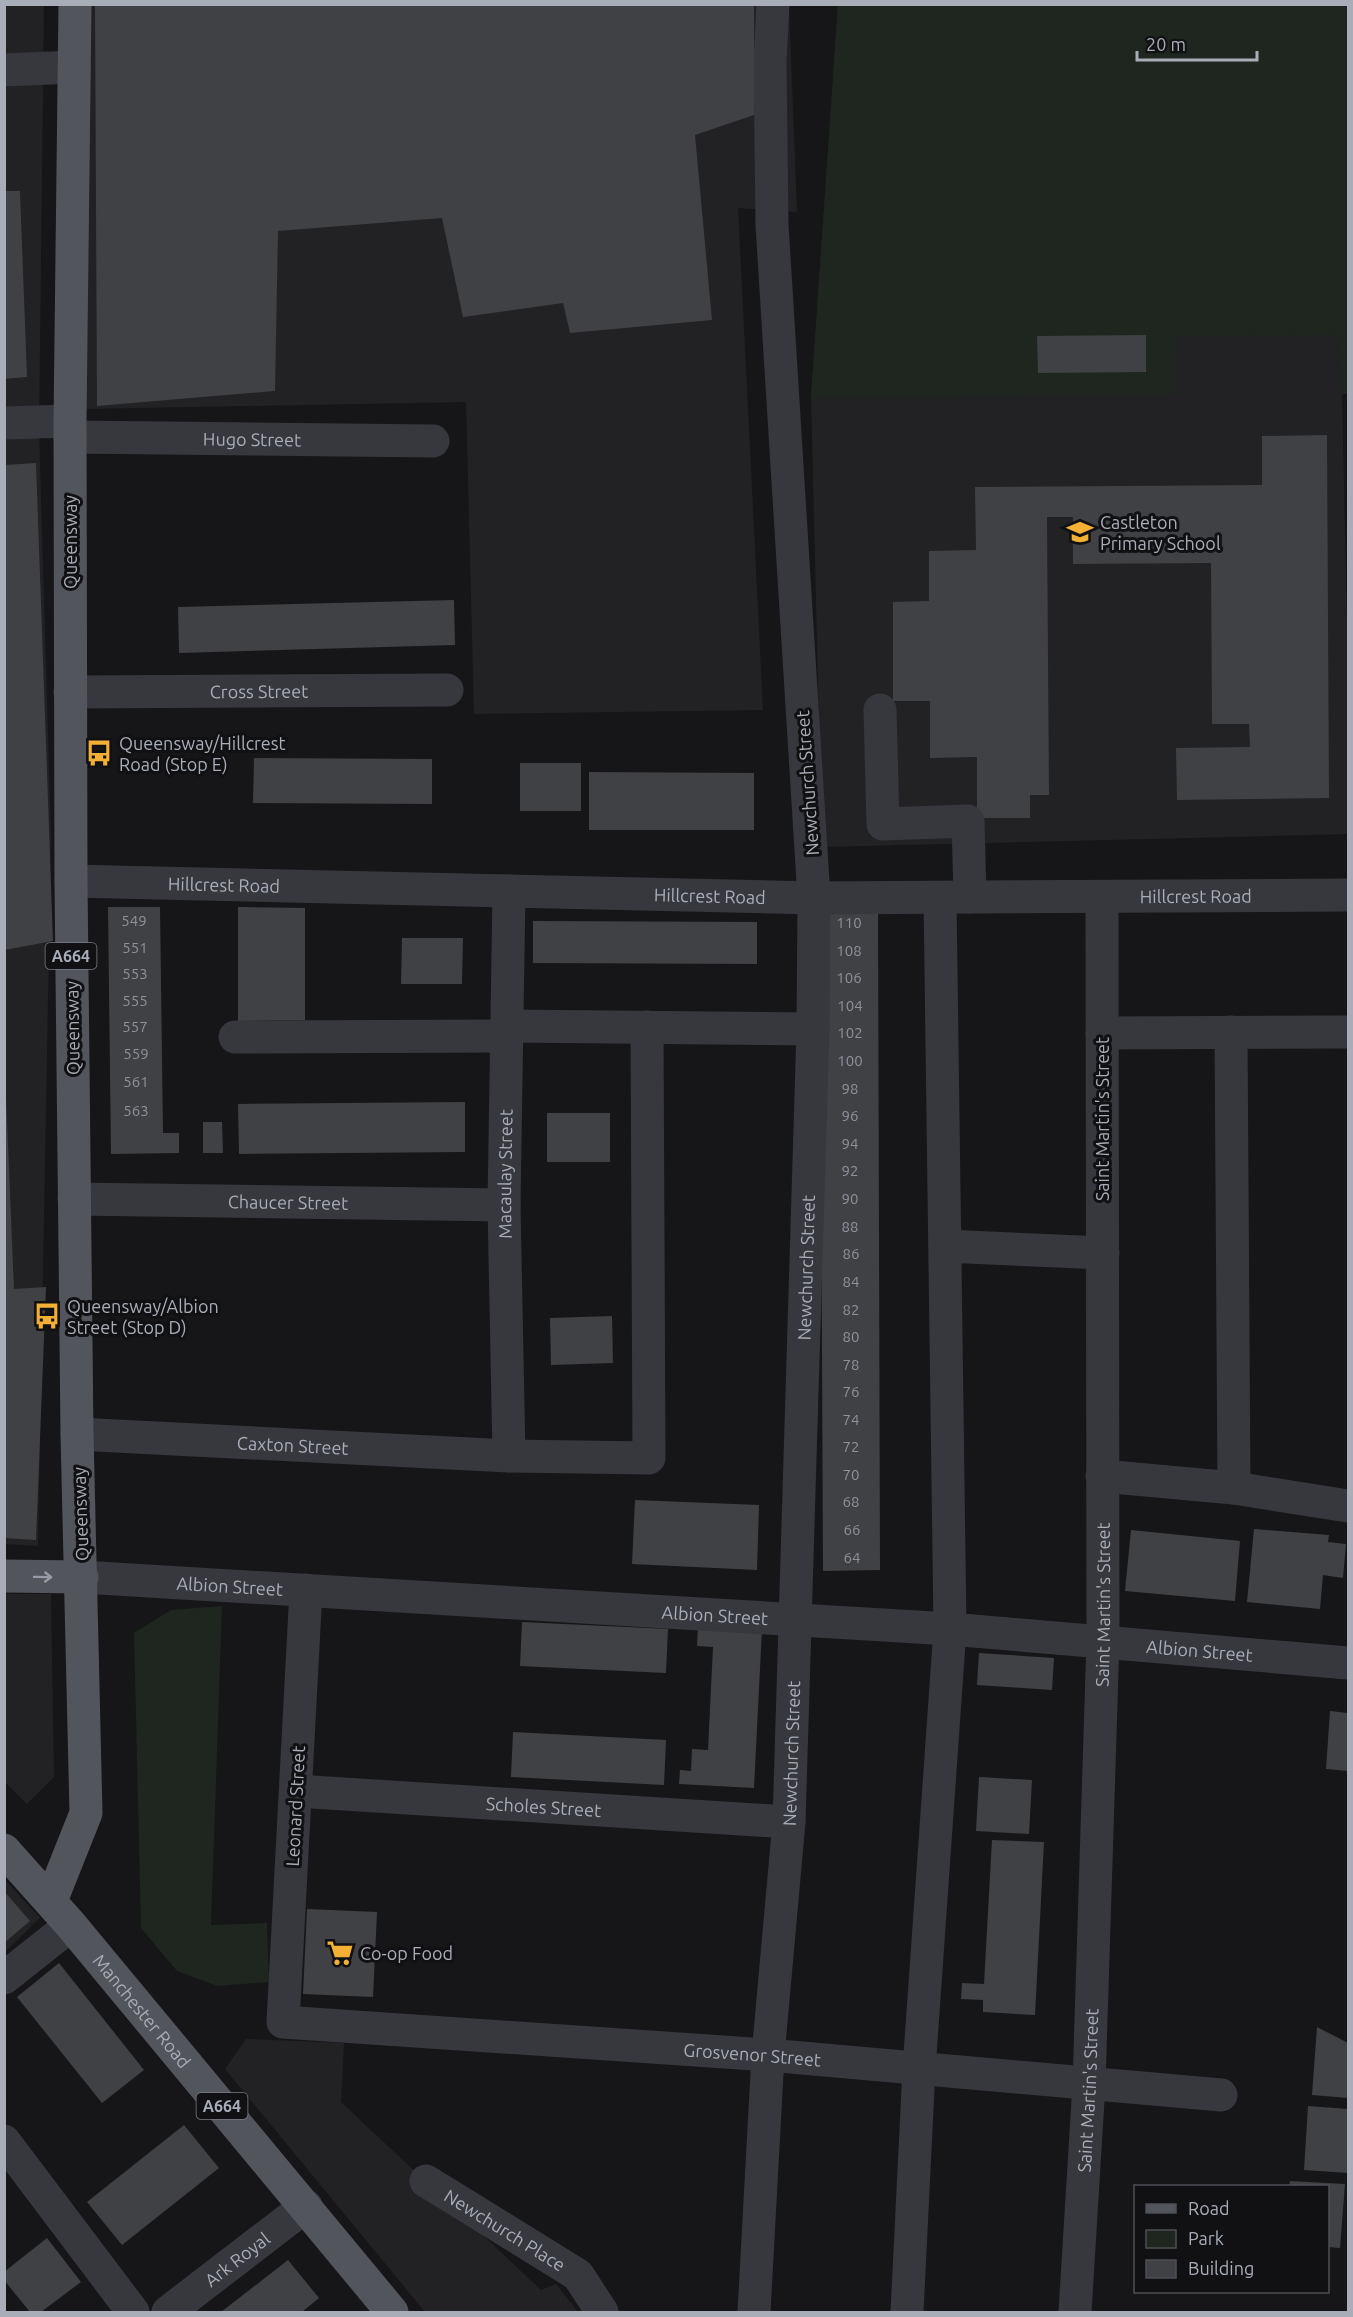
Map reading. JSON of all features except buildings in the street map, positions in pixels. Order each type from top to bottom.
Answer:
[{"type":"main road","name":"Queensway","points":[[61,1913],[86,1814],[77,1434],[71,881],[70,429],[75,4]]},
{"type":"main road","points":[[4,1576],[82,1577]]},
{"type":"main road","name":"Manchester Road","points":[[4,1850],[61,1913],[306,2206],[392,2313]]},
{"type":"street","name":"Newchurch Street","points":[[754,2313],[768,2055],[789,1822],[813,1029],[814,898],[772,225],[770,61],[772,4]]},
{"type":"street","points":[[4,70],[74,68]]},
{"type":"street","name":"Hugo Street","points":[[4,423],[70,429],[433,441]]},
{"type":"street","name":"Cross Street","points":[[70,692],[447,690]]},
{"type":"street","points":[[880,710],[884,824],[968,821],[955,898],[945,1246],[950,1629],[919,2069],[907,2313]]},
{"type":"street","name":"Hillcrest Road","points":[[71,881],[814,898],[1348,895]]},
{"type":"street","name":"Macaulay Street","points":[[509,891],[504,1205],[509,1456]]},
{"type":"street","name":"Saint Martin's Street","points":[[1075,2313],[1089,2084],[1103,1640],[1102,897]]},
{"type":"street","points":[[235,1037],[647,1027],[813,1029]]},
{"type":"street","name":"Caxton Street","points":[[77,1434],[509,1456],[649,1458],[647,1027]]},
{"type":"street","points":[[1231,1032],[1234,1488]]},
{"type":"street","points":[[1102,1034],[1348,1032]]},
{"type":"street","name":"Chaucer Street","points":[[74,1199],[504,1205]]},
{"type":"street","points":[[945,1246],[1102,1253]]},
{"type":"street","points":[[1102,1476],[1234,1488],[1348,1506]]},
{"type":"street","name":"Albion Street","points":[[82,1577],[950,1629],[1103,1640],[1348,1663]]},
{"type":"street","name":"Leonard Street","points":[[283,2022],[306,1590]]},
{"type":"street","name":"Scholes Street","points":[[296,1791],[789,1822]]},
{"type":"street","points":[[4,1978],[61,1913]]},
{"type":"street","name":"Grosvenor Street","points":[[283,2022],[768,2055],[1221,2095]]},
{"type":"street","points":[[4,2141],[133,2313]]},
{"type":"street","name":"Newchurch Place","points":[[426,2181],[578,2275],[602,2313]]},
{"type":"street","name":"Ark Royal","points":[[168,2313],[306,2206]]},
{"type":"shaded area","points":[[4,5],[44,5],[39,430],[51,835],[38,1546],[4,1544]]},
{"type":"shaded area","points":[[87,5],[789,5],[797,212],[738,208],[763,710],[474,714],[466,402],[86,409]]},
{"type":"shaded area","name":"Castleton Primary School","points":[[838,5],[1348,5],[1348,394],[1342,394],[1348,667],[1348,834],[822,847],[811,397]]},
{"type":"shaded area","points":[[4,1594],[51,1594],[54,1777],[27,1804],[5,1782]]},
{"type":"shaded area","points":[[5,1880],[40,1918],[5,1952]]},
{"type":"shaded area","points":[[246,2039],[344,2043],[341,2102],[541,2290],[556,2284],[578,2312],[425,2312],[225,2069]]},
{"type":"green space","points":[[838,5],[1348,5],[1348,394],[1342,394],[1341,335],[1176,336],[1175,395],[811,397]]},
{"type":"green space","points":[[222,1606],[211,1925],[267,1923],[269,1982],[217,1986],[177,1971],[141,1928],[134,1633],[171,1610]]},
{"type":"place","name":"Castleton Primary School","points":[[1080,532]]},
{"type":"place","name":"Queensway/Hillcrest Road (Stop E)","points":[[99,753]]},
{"type":"place","name":"Queensway/Albion Street (Stop D)","points":[[47,1316]]},
{"type":"place","name":"Co-op Food","points":[[340,1953]]}]
